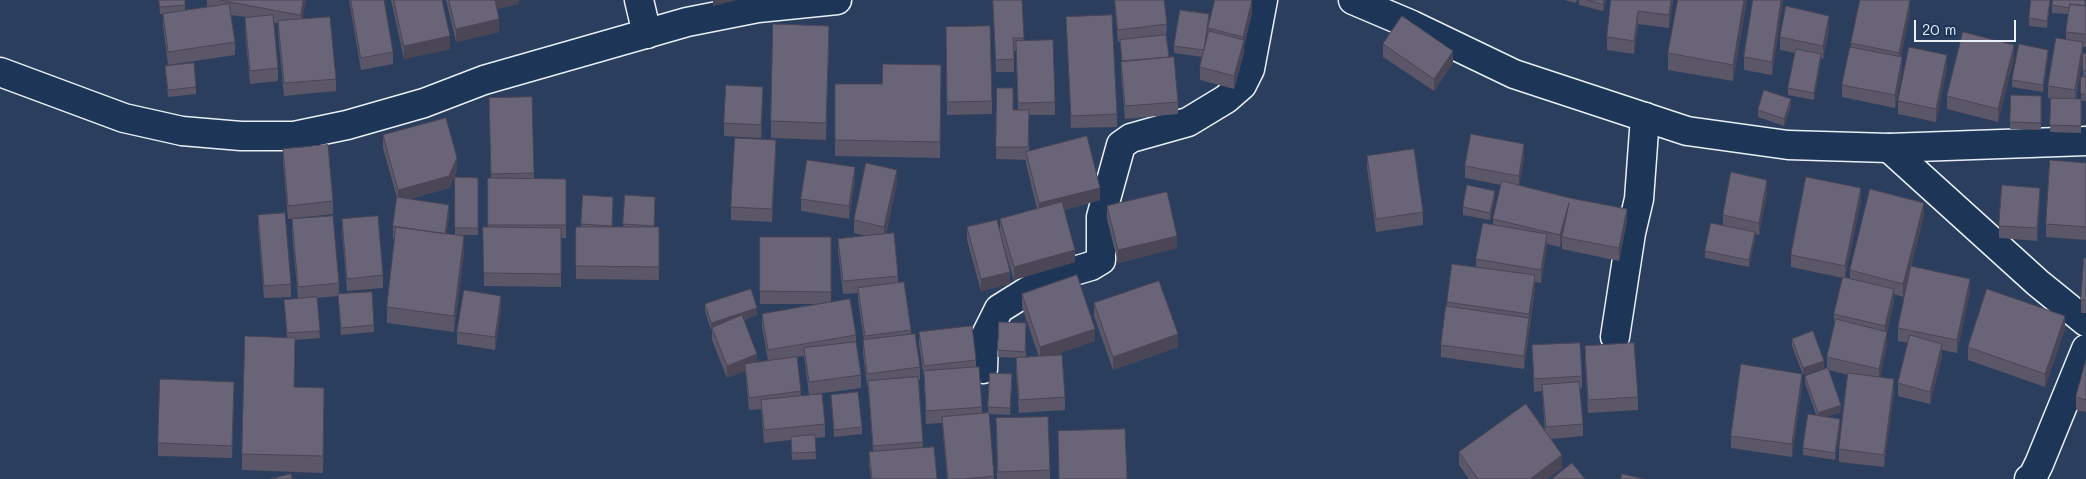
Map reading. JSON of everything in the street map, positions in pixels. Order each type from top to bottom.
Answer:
[{"type":"main road","points":[[639,0],[647,34]]},
{"type":"main road","points":[[0,72],[124,118],[172,129],[241,136],[294,136],[347,125],[416,105],[484,80],[687,22],[758,8],[837,0]]},
{"type":"main road","points":[[983,369],[984,339],[999,309],[1047,280],[1091,266],[1100,260],[1101,217],[1121,145],[1131,138],[1188,122],[1226,99],[1242,85],[1250,69],[1263,0]]},
{"type":"main road","points":[[1353,0],[1412,24],[1514,74],[1687,131],[1788,145],[1889,148],[2086,141]]},
{"type":"main road","points":[[1615,337],[1631,233],[1639,200],[1645,117]]},
{"type":"main road","points":[[1889,148],[2038,282],[2086,322]]},
{"type":"main road","points":[[2029,479],[2034,476],[2040,464],[2086,349]]},
{"type":"building","points":[[159,0],[185,0],[185,5],[160,7]]},
{"type":"building","points":[[220,0],[303,0],[301,15]]},
{"type":"building","points":[[351,0],[384,0],[393,52],[361,58]]},
{"type":"building","points":[[394,0],[442,0],[450,36],[404,46]]},
{"type":"building","points":[[449,0],[495,0],[499,19],[456,29]]},
{"type":"building","points":[[993,0],[1022,0],[1024,38],[1013,38],[1014,59],[996,60]]},
{"type":"building","points":[[1115,0],[1164,0],[1167,24],[1118,30]]},
{"type":"building","points":[[1215,0],[1252,0],[1243,37],[1208,28]]},
{"type":"building","points":[[1587,0],[1604,0],[1603,4]]},
{"type":"building","points":[[1611,0],[1671,0],[1669,15],[1638,11],[1634,41],[1607,37]]},
{"type":"building","points":[[1678,0],[1744,0],[1733,65],[1668,53]]},
{"type":"building","points":[[1753,0],[1781,0],[1772,62],[1744,57]]},
{"type":"building","points":[[1860,0],[1910,0],[1899,53],[1851,43]]},
{"type":"building","points":[[2031,0],[2050,0],[2047,21],[2029,18]]},
{"type":"building","points":[[2053,0],[2085,0],[2085,6],[2070,4],[2069,8],[2052,5]]},
{"type":"building","points":[[229,4],[235,42],[168,52],[163,14]]},
{"type":"building","points":[[2070,4],[2086,6],[2086,34],[2066,32]]},
{"type":"building","points":[[1786,6],[1829,16],[1823,46],[1780,37]]},
{"type":"building","points":[[1180,10],[1209,14],[1204,50],[1174,46]]},
{"type":"building","points":[[273,15],[278,68],[250,71],[245,18]]},
{"type":"building","points":[[1112,15],[1117,114],[1071,116],[1066,17]]},
{"type":"building","points":[[1402,16],[1453,51],[1434,79],[1383,44]]},
{"type":"building","points":[[330,17],[336,79],[284,83],[278,21]]},
{"type":"building","points":[[773,24],[829,26],[826,123],[771,121]]},
{"type":"building","points":[[990,26],[992,101],[947,102],[946,27]]},
{"type":"building","points":[[1209,31],[1244,40],[1234,76],[1200,67]]},
{"type":"building","points":[[1963,32],[2014,45],[1998,109],[1947,96]]},
{"type":"building","points":[[1166,35],[1169,57],[1122,61],[1120,40]]},
{"type":"building","points":[[2056,38],[2083,42],[2075,90],[2048,86]]},
{"type":"building","points":[[1053,40],[1055,102],[1018,103],[1016,41]]},
{"type":"building","points":[[2019,44],[2048,50],[2043,85],[2012,80]]},
{"type":"building","points":[[1850,47],[1902,57],[1895,95],[1842,85]]},
{"type":"building","points":[[1909,47],[1947,55],[1936,109],[1898,101]]},
{"type":"building","points":[[1796,49],[1821,54],[1814,93],[1788,88]]},
{"type":"building","points":[[2083,53],[2086,54],[2086,71],[2083,71]]},
{"type":"building","points":[[1174,57],[1178,102],[1125,106],[1121,62]]},
{"type":"building","points":[[194,63],[196,87],[168,90],[165,66]]},
{"type":"building","points":[[883,64],[941,65],[940,142],[835,140],[835,84],[882,84]]},
{"type":"building","points":[[2081,77],[2086,77],[2086,94],[2081,94]]},
{"type":"building","points":[[726,85],[763,87],[761,125],[724,123]]},
{"type":"building","points":[[997,88],[1013,88],[1013,110],[1029,110],[1028,147],[996,147]]},
{"type":"building","points":[[1764,90],[1791,99],[1784,119],[1758,110]]},
{"type":"building","points":[[2011,95],[2041,96],[2041,123],[2010,122]]},
{"type":"building","points":[[532,97],[534,173],[491,174],[489,98]]},
{"type":"building","points":[[2051,98],[2081,99],[2081,126],[2050,125]]},
{"type":"building","points":[[446,118],[457,158],[449,176],[398,190],[383,135]]},
{"type":"building","points":[[1471,134],[1524,144],[1519,176],[1465,166]]},
{"type":"building","points":[[1087,136],[1100,188],[1039,203],[1026,152]]},
{"type":"building","points":[[735,138],[776,140],[772,209],[731,207]]},
{"type":"building","points":[[328,145],[333,201],[288,206],[283,149]]},
{"type":"building","points":[[1414,149],[1423,212],[1376,219],[1367,156]]},
{"type":"building","points":[[807,160],[855,167],[849,206],[801,199]]},
{"type":"building","points":[[2050,160],[2086,163],[2086,227],[2046,224]]},
{"type":"building","points":[[866,163],[897,170],[884,227],[854,220]]},
{"type":"building","points":[[1731,172],[1767,180],[1759,223],[1723,215]]},
{"type":"building","points":[[455,177],[478,178],[478,228],[455,228]]},
{"type":"building","points":[[1806,177],[1861,188],[1845,266],[1791,255]]},
{"type":"building","points":[[488,178],[566,179],[566,225],[488,225]]},
{"type":"building","points":[[1502,181],[1570,198],[1627,209],[1619,248],[1562,237],[1569,203],[1560,235],[1493,219]]},
{"type":"building","points":[[1467,185],[1495,191],[1490,213],[1463,207]]},
{"type":"building","points":[[2002,185],[2040,188],[2037,228],[1999,226]]},
{"type":"building","points":[[1870,189],[1924,203],[1903,284],[1850,270]]},
{"type":"building","points":[[1167,192],[1177,236],[1118,250],[1107,206]]},
{"type":"building","points":[[583,195],[613,197],[612,226],[581,224]]},
{"type":"building","points":[[625,195],[655,197],[654,226],[623,224]]},
{"type":"building","points":[[397,197],[449,205],[445,234],[393,226]]},
{"type":"building","points":[[1062,202],[1075,250],[1014,267],[1000,219]]},
{"type":"building","points":[[285,213],[291,284],[264,286],[258,215]]},
{"type":"building","points":[[333,216],[339,283],[298,287],[292,219]]},
{"type":"building","points":[[378,216],[383,275],[347,279],[342,219]]},
{"type":"building","points":[[997,220],[1010,272],[981,279],[967,227]]},
{"type":"building","points":[[1483,223],[1547,234],[1541,270],[1476,259]]},
{"type":"building","points":[[1711,223],[1755,232],[1749,260],[1705,251]]},
{"type":"building","points":[[396,227],[464,236],[454,316],[387,307]]},
{"type":"building","points":[[483,227],[561,228],[561,274],[484,273]]},
{"type":"building","points":[[576,227],[659,227],[659,267],[576,266]]},
{"type":"building","points":[[894,233],[898,276],[843,281],[838,239]]},
{"type":"building","points":[[760,237],[831,237],[831,292],[760,291]]},
{"type":"building","points":[[2084,258],[2086,258],[2086,300],[2081,300]]},
{"type":"building","points":[[1452,264],[1535,275],[1529,314],[1447,302]]},
{"type":"building","points":[[1911,266],[1970,279],[1957,340],[1898,328]]},
{"type":"building","points":[[1077,275],[1095,329],[1040,347],[1022,294]]},
{"type":"building","points":[[1843,277],[1894,289],[1885,326],[1834,314]]},
{"type":"building","points":[[1159,281],[1178,334],[1113,357],[1094,303]]},
{"type":"building","points":[[904,282],[911,330],[865,336],[858,288]]},
{"type":"building","points":[[751,289],[757,308],[711,323],[705,304]]},
{"type":"building","points":[[1987,289],[2065,316],[2045,374],[1968,347]]},
{"type":"building","points":[[464,290],[501,296],[495,337],[457,332]]},
{"type":"building","points":[[372,292],[374,325],[341,328],[338,294]]},
{"type":"building","points":[[317,297],[320,331],[287,333],[284,300]]},
{"type":"building","points":[[850,299],[856,335],[768,350],[762,314]]},
{"type":"building","points":[[1446,306],[1529,318],[1524,356],[1441,345]]},
{"type":"building","points":[[742,315],[757,354],[727,366],[712,328]]},
{"type":"building","points":[[1836,319],[1887,332],[1879,369],[1827,357]]},
{"type":"building","points":[[999,322],[1026,323],[1025,352],[998,350]]},
{"type":"building","points":[[972,326],[976,360],[924,366],[919,332]]},
{"type":"building","points":[[1813,331],[1824,361],[1803,368],[1792,339]]},
{"type":"building","points":[[915,334],[920,367],[867,374],[863,340]]},
{"type":"building","points":[[1910,335],[1942,344],[1930,392],[1898,383]]},
{"type":"building","points":[[245,336],[295,338],[294,387],[324,388],[323,456],[242,454]]},
{"type":"building","points":[[856,342],[861,375],[809,382],[804,348]]},
{"type":"building","points":[[1580,343],[1582,376],[1534,379],[1532,345]]},
{"type":"building","points":[[1634,343],[1638,397],[1588,400],[1585,346]]},
{"type":"building","points":[[1062,355],[1065,397],[1019,400],[1016,358]]},
{"type":"building","points":[[797,357],[801,391],[749,398],[745,364]]},
{"type":"building","points":[[2086,360],[2086,400],[2076,397]]},
{"type":"building","points":[[1741,364],[1802,374],[1792,444],[1731,436]]},
{"type":"building","points":[[979,367],[982,407],[926,411],[924,371]]},
{"type":"building","points":[[1828,368],[1841,405],[1818,413],[1805,376]]},
{"type":"building","points":[[990,373],[1012,374],[1010,408],[988,407]]},
{"type":"building","points":[[1848,373],[1894,379],[1884,455],[1839,449]]},
{"type":"building","points":[[918,377],[923,442],[873,446],[868,381]]},
{"type":"building","points":[[160,379],[234,382],[232,446],[158,443]]},
{"type":"building","points":[[1579,382],[1583,424],[1546,427],[1542,385]]},
{"type":"building","points":[[858,392],[862,427],[834,430],[831,395]]},
{"type":"building","points":[[822,394],[825,424],[764,430],[761,400]]},
{"type":"building","points":[[1526,404],[1562,455],[1530,479],[1478,479],[1459,452]]},
{"type":"building","points":[[989,413],[994,476],[948,479],[942,417]]},
{"type":"building","points":[[1808,414],[1840,419],[1835,453],[1803,448]]},
{"type":"building","points":[[1048,417],[1050,470],[998,472],[996,418]]},
{"type":"building","points":[[1125,429],[1127,479],[1059,479],[1058,431]]},
{"type":"building","points":[[815,435],[816,452],[792,453],[791,437]]},
{"type":"building","points":[[934,447],[937,479],[872,479],[869,452]]},
{"type":"building","points":[[1572,463],[1585,479],[1552,479]]},
{"type":"building","points":[[291,474],[292,479],[270,479]]},
{"type":"building","points":[[1622,474],[1645,479],[1621,479]]}]
